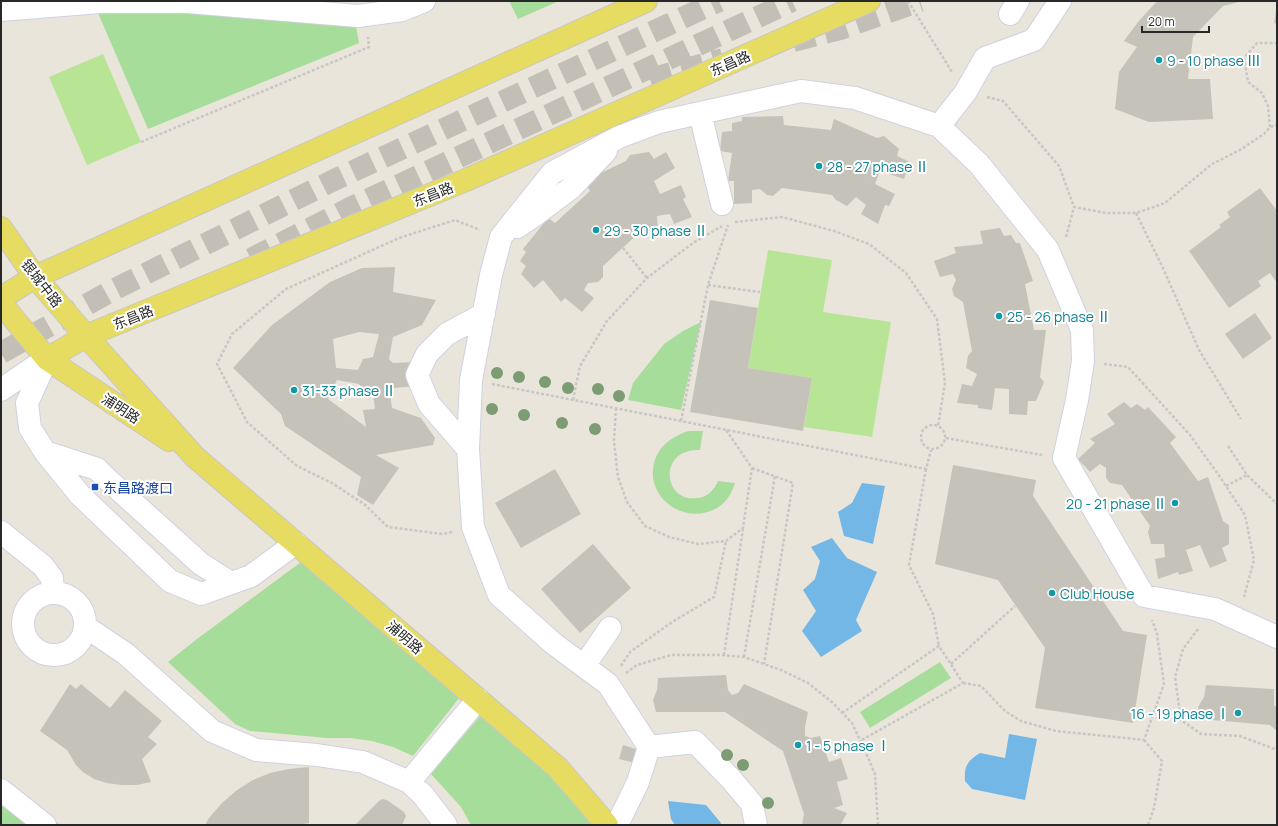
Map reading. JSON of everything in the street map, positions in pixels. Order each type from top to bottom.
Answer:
[{"type":"main road","points":[[1,298],[35,278],[646,1]]},
{"type":"main road","name":"东昌路","points":[[47,359],[86,336],[466,180],[868,1]]},
{"type":"main road","name":"银城中路","points":[[1,228],[35,278],[86,336]]},
{"type":"main road","points":[[1,303],[47,359]]},
{"type":"main road","name":"浦明路","points":[[86,336],[196,457],[558,768],[606,825]]},
{"type":"main road","name":"浦明路","points":[[47,359],[196,457]]},
{"type":"street","points":[[1,10],[100,2],[188,2],[358,16],[402,10],[424,1]]},
{"type":"street","points":[[939,126],[966,93],[985,58],[1034,40],[1060,1]]},
{"type":"street","points":[[649,747],[608,684],[554,644],[499,595],[473,527],[468,449],[472,380],[491,275],[501,237],[552,173],[619,137],[659,122],[801,91],[855,98],[939,126],[979,164],[1048,250],[1082,330],[1083,361],[1077,400],[1064,458],[1144,596],[1225,613],[1277,636]]},
{"type":"street","points":[[700,113],[725,213]]},
{"type":"street","points":[[468,449],[429,404],[417,375],[427,354],[447,334],[484,314]]},
{"type":"street","points":[[47,359],[27,402],[30,428],[45,452],[80,495],[170,581],[201,594],[251,576],[296,543]]},
{"type":"street","name":"东昌路","points":[[1,390],[47,359]]},
{"type":"street","points":[[45,452],[97,469],[201,564],[231,583]]},
{"type":"street","points":[[1,532],[43,566],[52,578],[53,592]]},
{"type":"street","points":[[53,592],[64,594],[73,599],[80,606],[85,616],[86,627],[78,645],[70,651],[50,655],[40,652],[32,646],[26,638],[23,628],[23,618],[27,608],[34,600],[53,592]]},
{"type":"street","points":[[86,627],[126,654],[212,731],[256,750],[317,755],[363,762],[410,782],[423,795],[446,825]]},
{"type":"street","points":[[584,666],[610,628]]},
{"type":"street","points":[[410,782],[478,699]]},
{"type":"street","points":[[649,747],[695,742],[732,779],[752,804],[756,825]]},
{"type":"street","points":[[617,825],[638,782],[649,747]]},
{"type":"street","points":[[1,790],[45,825]]},
{"type":"path","points":[[908,1],[966,93],[1003,101],[1059,166],[1074,207],[1106,213],[1136,213],[1165,203],[1212,164],[1240,150],[1264,134],[1270,127],[1277,126]]},
{"type":"path","points":[[141,142],[369,47],[366,15]]},
{"type":"path","points":[[1270,127],[1268,106],[1262,93],[1248,82],[1244,58],[1257,43],[1277,43]]},
{"type":"path","points":[[681,421],[708,285],[725,213]]},
{"type":"path","points":[[573,400],[580,366],[607,321],[647,278],[693,243],[725,213],[782,217],[834,230],[869,244],[906,273],[937,319],[945,383],[938,426]]},
{"type":"path","points":[[1136,213],[1163,268],[1199,350],[1241,419]]},
{"type":"path","points":[[473,527],[443,534],[388,527],[364,504],[332,483],[297,466],[247,422],[217,364],[232,334],[286,290],[399,238],[455,220],[501,237]]},
{"type":"path","points":[[623,248],[647,278]]},
{"type":"path","points":[[708,285],[760,292]]},
{"type":"path","points":[[1083,361],[1128,367],[1190,435],[1226,486],[1244,515],[1254,560],[1244,598],[1183,649],[1175,677],[1181,720],[1201,734],[1240,736],[1277,750]]},
{"type":"path","points":[[472,380],[926,469]]},
{"type":"path","points":[[616,408],[614,441],[618,477],[627,502],[645,526],[669,537],[698,544],[726,541],[743,528]]},
{"type":"path","points":[[930,425],[938,426],[944,431],[946,438],[942,446],[931,450],[922,442],[922,434],[930,425]]},
{"type":"path","points":[[726,430],[752,468],[793,484],[764,664]]},
{"type":"path","points":[[946,438],[1064,458]]},
{"type":"path","points":[[1228,446],[1247,475],[1277,504]]},
{"type":"path","points":[[931,450],[926,469],[909,565],[933,614],[939,646],[963,682]]},
{"type":"path","points":[[724,655],[752,468]]},
{"type":"path","points":[[1226,486],[1247,475]]},
{"type":"path","points":[[744,658],[775,476]]},
{"type":"path","points":[[608,684],[630,652],[672,622],[714,597],[726,541]]},
{"type":"path","points":[[1144,596],[1157,634],[1164,684],[1144,740]]},
{"type":"path","points":[[951,664],[1016,606]]},
{"type":"path","points":[[842,713],[939,646]]},
{"type":"path","points":[[608,684],[637,666],[670,655],[724,655],[744,658],[781,670],[808,684],[833,703],[852,723],[875,774],[878,825]]},
{"type":"path","points":[[860,741],[963,682],[981,686],[1005,711],[1021,721],[1056,731],[1144,740],[1162,761],[1154,808],[1148,825]]},
{"type":"green space","points":[[509,1],[559,1],[518,19]]},
{"type":"green space","points":[[185,11],[356,26],[359,43],[148,129],[98,13]]},
{"type":"green space","points":[[103,54],[141,142],[87,165],[49,77]]},
{"type":"green space","points":[[768,250],[832,260],[823,312],[891,322],[872,437],[804,427],[812,378],[748,368]]},
{"type":"green space","points":[[701,322],[681,410],[628,400],[633,383],[664,344],[683,331]]},
{"type":"green space","points":[[688,431],[703,431],[700,450],[686,452],[677,457],[671,466],[670,475],[672,484],[677,492],[686,497],[698,498],[705,496],[710,492],[718,481],[735,483],[731,493],[725,501],[720,506],[708,512],[695,514],[683,512],[672,507],[663,499],[656,488],[653,476],[654,463],[659,451],[667,442]]},
{"type":"green space","points":[[301,562],[460,697],[413,756],[393,747],[372,741],[250,731],[235,724],[168,662]]},
{"type":"green space","points":[[940,662],[951,678],[870,728],[860,712]]},
{"type":"green space","points":[[481,715],[549,775],[592,825],[471,825],[461,807],[431,774]]},
{"type":"green space","points":[[1,780],[60,825],[1,825]]},
{"type":"water","points":[[862,483],[885,486],[873,544],[844,536],[838,512],[852,503]]},
{"type":"water","points":[[832,538],[847,558],[877,572],[856,620],[862,631],[821,657],[802,631],[816,611],[803,590],[815,579],[820,561],[811,547]]},
{"type":"water","points":[[1009,734],[1037,739],[1025,800],[972,789],[965,781],[967,764],[980,753],[1005,758]]},
{"type":"water","points":[[668,801],[706,805],[721,823],[720,825],[675,825],[671,819]]},
{"type":"building","name":"9 - 10 phase Ⅲ","points":[[1157,1],[1243,1],[1223,6],[1193,37],[1188,79],[1210,79],[1213,119],[1149,122],[1115,109],[1119,72],[1137,47],[1124,41],[1138,22]]},
{"type":"building","name":"9 - 10 phase Ⅲ","points":[[1277,10],[1277,24],[1274,23]]},
{"type":"building","name":"28 - 27 phase Ⅱ","points":[[783,116],[784,125],[831,130],[834,119],[877,138],[884,136],[899,149],[897,156],[910,162],[904,179],[880,171],[875,184],[895,194],[889,206],[885,205],[878,224],[861,214],[866,205],[856,197],[847,206],[836,200],[832,195],[782,188],[773,196],[767,195],[760,189],[752,190],[752,203],[734,204],[734,181],[728,181],[732,153],[720,151],[722,132],[732,131],[732,123],[742,121],[742,117]]},
{"type":"building","name":"29 - 30 phase Ⅱ","points":[[649,152],[654,159],[666,152],[675,168],[654,181],[660,194],[681,185],[686,197],[683,199],[692,217],[674,224],[670,214],[657,216],[658,229],[647,233],[640,232],[603,266],[603,277],[598,282],[588,283],[584,290],[594,298],[582,312],[565,298],[561,302],[543,280],[534,288],[521,274],[526,266],[520,261],[526,252],[523,249],[548,218],[555,223],[590,191],[584,181],[626,161],[630,155]]},
{"type":"building","points":[[1260,188],[1277,211],[1277,283],[1270,273],[1258,281],[1261,286],[1229,308],[1189,251],[1221,227],[1219,225],[1230,217],[1227,212]]},
{"type":"building","name":"25 - 26 phase Ⅱ","points":[[1000,228],[1004,236],[1011,235],[1016,243],[1020,243],[1033,281],[1025,284],[1034,330],[1046,330],[1040,377],[1044,382],[1036,401],[1028,401],[1027,415],[1009,414],[1009,389],[995,388],[992,410],[978,408],[978,405],[957,403],[962,384],[972,386],[977,374],[966,368],[968,356],[972,351],[963,302],[954,296],[952,289],[956,280],[953,274],[940,277],[934,261],[956,253],[954,247],[983,244],[980,231]]},
{"type":"building","name":"31-33 phase Ⅱ","points":[[395,267],[393,292],[436,300],[422,325],[393,337],[389,359],[393,363],[416,362],[417,386],[394,388],[390,394],[392,408],[421,418],[435,438],[433,445],[376,455],[399,468],[373,505],[357,495],[361,477],[285,426],[281,414],[233,368],[272,325],[330,282],[362,268]],"holes":[[[359,332],[379,334],[373,357],[363,359],[358,370],[336,368],[333,339]],[[337,380],[359,384],[366,393],[373,394],[375,409],[363,410],[366,427],[328,399]]]},
{"type":"building","points":[[710,300],[758,308],[748,368],[812,378],[803,431],[690,412]]},
{"type":"building","points":[[1255,313],[1272,338],[1243,359],[1225,334]]},
{"type":"building","name":"20 - 21 phase Ⅱ","points":[[1124,402],[1131,408],[1137,404],[1145,410],[1148,407],[1176,437],[1170,443],[1198,481],[1208,477],[1223,521],[1229,525],[1229,544],[1222,548],[1227,561],[1210,568],[1200,545],[1186,550],[1193,571],[1179,575],[1178,572],[1158,579],[1155,559],[1165,557],[1164,544],[1151,544],[1148,532],[1150,526],[1122,485],[1110,483],[1106,478],[1106,468],[1100,464],[1090,472],[1078,459],[1095,443],[1090,439],[1115,424],[1107,414]]},
{"type":"building","name":"Club House","points":[[953,465],[1036,480],[1033,496],[1123,631],[1147,635],[1133,723],[1035,708],[1045,648],[998,580],[935,564]]},
{"type":"building","points":[[555,469],[581,514],[521,548],[495,503]]},
{"type":"building","points":[[593,544],[631,588],[580,633],[541,589]]},
{"type":"building","name":"1 - 5 phase Ⅰ","points":[[726,675],[728,690],[732,695],[738,693],[744,684],[808,712],[805,736],[811,738],[820,736],[829,762],[841,758],[848,779],[837,782],[843,805],[834,808],[847,813],[841,824],[844,825],[802,825],[804,814],[783,751],[725,712],[656,712],[653,700],[657,690],[658,678]]},
{"type":"building","points":[[70,684],[76,689],[81,684],[110,708],[125,690],[162,721],[148,737],[157,744],[142,759],[151,782],[137,785],[121,785],[94,779],[83,772],[76,765],[67,750],[40,731]]},
{"type":"building","name":"16 - 19 phase Ⅰ","points":[[1206,685],[1274,689],[1274,705],[1277,708],[1277,731],[1270,725],[1200,719],[1198,707],[1204,697]]},
{"type":"building","points":[[623,745],[639,750],[635,763],[619,759]]},
{"type":"building","points":[[309,767],[309,823],[299,825],[205,825],[222,803],[237,790],[253,780],[270,773]]},
{"type":"building","points":[[382,799],[387,800],[404,812],[406,816],[402,825],[355,825],[379,801]]},
{"type":"tunnel","points":[[1,353],[111,291],[332,181],[719,1]]},
{"type":"tunnel","points":[[251,259],[350,208],[792,1]]},
{"type":"tunnel","points":[[793,41],[840,29],[920,1]]},
{"type":"tunnel","points":[[650,79],[723,59]]},
{"type":"place","name":"9 - 10 phase Ⅲ","points":[[1159,60]]},
{"type":"place","name":"28 - 27 phase Ⅱ","points":[[819,166]]},
{"type":"place","name":"29 - 30 phase Ⅱ","points":[[596,230]]},
{"type":"place","name":"25 - 26 phase Ⅱ","points":[[999,316]]},
{"type":"place","name":"31-33 phase Ⅱ","points":[[294,390]]},
{"type":"place","name":"东昌路渡口","points":[[95,487]]},
{"type":"place","name":"20 - 21 phase Ⅱ","points":[[1175,503]]},
{"type":"place","name":"Club House","points":[[1052,593]]},
{"type":"place","name":"16 - 19 phase Ⅰ","points":[[1238,713]]},
{"type":"place","name":"1 - 5 phase Ⅰ","points":[[798,745]]}]
